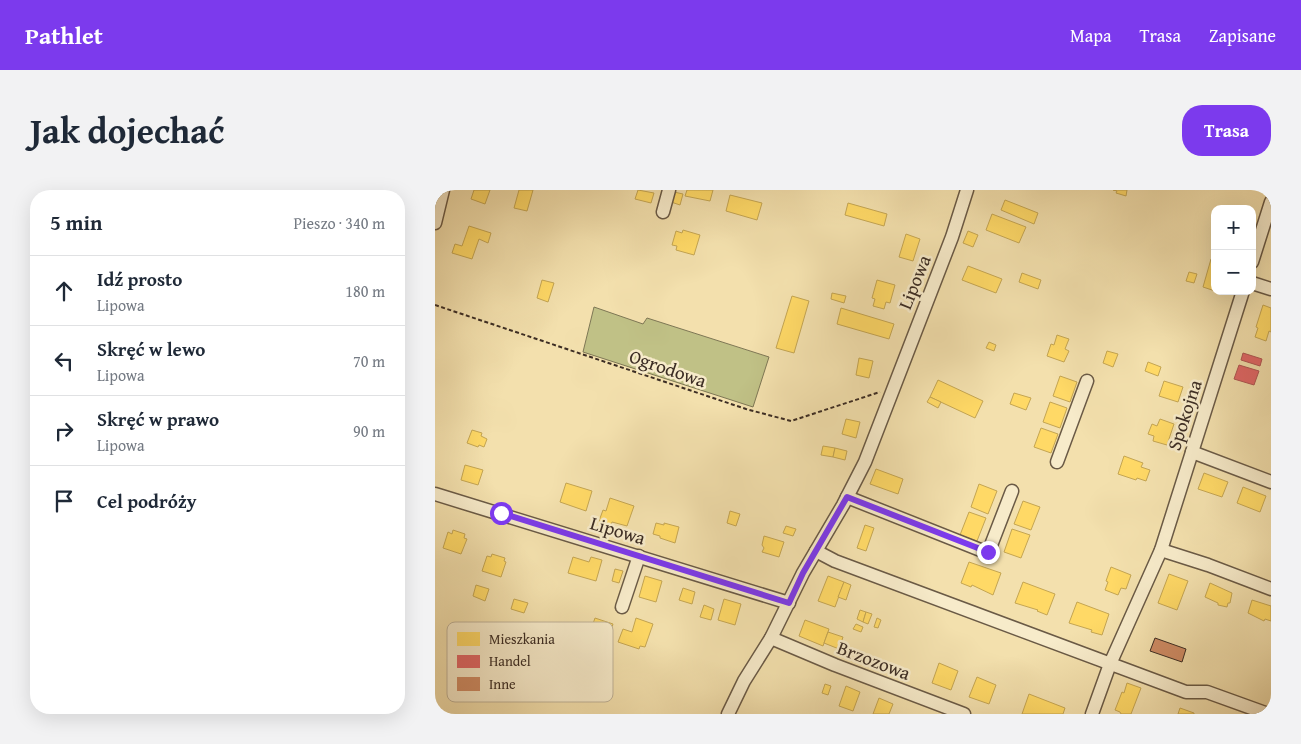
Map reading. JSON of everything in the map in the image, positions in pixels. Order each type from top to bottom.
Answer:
[{"type":"street","points":[[435,223],[443,190]]},
{"type":"street","points":[[663,212],[669,190]]},
{"type":"street","name":"Lipowa","points":[[728,714],[744,681],[771,638],[865,462],[952,237],[967,190]]},
{"type":"street","points":[[1256,250],[1271,202]]},
{"type":"street","points":[[1256,284],[1271,289]]},
{"type":"street","name":"Spokojna","points":[[1093,712],[1110,664],[1161,550],[1242,295]]},
{"type":"street","points":[[1057,462],[1087,381]]},
{"type":"street","points":[[1192,452],[1271,482]]},
{"type":"street","points":[[847,497],[988,552],[1012,491]]},
{"type":"street","name":"Lipowa","points":[[435,494],[789,603]]},
{"type":"street","points":[[1161,550],[1208,565],[1271,589]]},
{"type":"street","points":[[816,551],[835,561],[1186,692],[1207,692],[1268,714]]},
{"type":"street","points":[[622,606],[639,556]]},
{"type":"street","name":"Brzozowa","points":[[771,638],[835,666],[964,714]]},
{"type":"path","name":"Ogrodowa","points":[[435,305],[746,409],[791,421],[893,388]]},
{"type":"green space","points":[[594,307],[643,324],[647,318],[769,357],[753,407],[583,352]]},
{"type":"building: Mieszkania","points":[[474,190],[490,190],[485,204],[471,199]]},
{"type":"building: Mieszkania","points":[[519,190],[533,190],[527,211],[514,208]]},
{"type":"building: Mieszkania","points":[[638,190],[654,193],[651,203],[635,199]]},
{"type":"building: Mieszkania","points":[[687,190],[713,190],[710,201],[685,196]]},
{"type":"building: Mieszkania","points":[[1113,190],[1127,190],[1126,196],[1116,193],[1117,191]]},
{"type":"building: Mieszkania","points":[[674,192],[683,194],[680,205],[671,202]]},
{"type":"building: Mieszkania","points":[[730,195],[762,203],[757,220],[726,211]]},
{"type":"building: Mieszkania","points":[[1005,200],[1038,213],[1034,224],[1001,210]]},
{"type":"building: Mieszkania","points":[[848,203],[887,214],[884,226],[845,215]]},
{"type":"building: Mieszkania","points":[[992,214],[1026,227],[1019,243],[986,230]]},
{"type":"building: Mieszkania","points":[[469,226],[491,233],[488,243],[479,239],[472,259],[452,253],[455,244],[462,246]]},
{"type":"building: Mieszkania","points":[[683,230],[700,235],[694,255],[676,250],[677,246],[672,245],[676,231],[682,233]]},
{"type":"building: Mieszkania","points":[[968,231],[978,235],[973,247],[963,243]]},
{"type":"building: Mieszkania","points":[[906,234],[920,239],[913,261],[899,257]]},
{"type":"building: Mieszkania","points":[[1211,259],[1211,290],[1203,287]]},
{"type":"building: Mieszkania","points":[[968,266],[1002,279],[996,293],[962,280]]},
{"type":"building: Mieszkania","points":[[1189,272],[1197,274],[1194,283],[1186,281]]},
{"type":"building: Mieszkania","points":[[1022,273],[1041,280],[1038,289],[1019,282]]},
{"type":"building: Mieszkania","points":[[542,280],[554,283],[548,302],[537,298]]},
{"type":"building: Mieszkania","points":[[877,280],[895,285],[890,303],[886,302],[884,309],[873,306],[875,299],[872,298]]},
{"type":"building: Mieszkania","points":[[832,293],[846,296],[844,303],[831,299]]},
{"type":"building: Mieszkania","points":[[792,296],[809,301],[794,353],[776,348]]},
{"type":"building: Mieszkania","points":[[1263,305],[1271,308],[1271,332],[1269,331],[1266,341],[1255,337]]},
{"type":"building: Mieszkania","points":[[841,308],[894,324],[889,339],[837,324]]},
{"type":"building: Mieszkania","points":[[1057,335],[1069,339],[1065,349],[1069,351],[1064,362],[1047,356],[1051,344],[1054,345]]},
{"type":"building: Mieszkania","points":[[989,342],[996,345],[994,351],[986,348]]},
{"type":"building: Mieszkania","points":[[1107,351],[1118,354],[1113,367],[1103,363]]},
{"type":"building: Mieszkania","points":[[859,358],[873,361],[869,378],[856,375]]},
{"type":"building: Mieszkania","points":[[1148,362],[1161,367],[1158,376],[1145,371]]},
{"type":"building: Mieszkania","points":[[1060,376],[1077,382],[1070,402],[1053,396]]},
{"type":"building: Mieszkania","points":[[938,380],[983,401],[975,418],[930,397]]},
{"type":"building: Mieszkania","points":[[1164,381],[1183,387],[1178,402],[1159,396]]},
{"type":"building: Mieszkania","points":[[1014,393],[1031,398],[1026,410],[1010,404]]},
{"type":"building: Mieszkania","points":[[930,397],[941,402],[938,408],[927,402]]},
{"type":"building: Mieszkania","points":[[1050,402],[1067,408],[1060,428],[1043,422]]},
{"type":"building: Mieszkania","points":[[846,419],[860,422],[856,438],[842,434]]},
{"type":"building: Mieszkania","points":[[1160,419],[1174,424],[1167,445],[1153,441],[1154,436],[1148,434],[1152,424],[1157,426]]},
{"type":"building: Mieszkania","points":[[1041,428],[1058,434],[1051,453],[1034,447]]},
{"type":"building: Mieszkania","points":[[472,430],[482,433],[481,436],[487,439],[484,447],[467,443]]},
{"type":"building: Mieszkania","points":[[823,446],[835,448],[833,457],[821,455]]},
{"type":"building: Mieszkania","points":[[835,448],[847,451],[845,460],[833,457]]},
{"type":"building: Mieszkania","points":[[1124,456],[1143,463],[1141,467],[1150,470],[1146,481],[1118,474]]},
{"type":"building: Mieszkania","points":[[465,465],[483,470],[478,485],[461,480]]},
{"type":"building: Mieszkania","points":[[876,469],[903,479],[898,494],[870,484]]},
{"type":"building: Mieszkania","points":[[1204,473],[1228,482],[1222,497],[1198,489]]},
{"type":"building: Mieszkania","points":[[566,483],[592,491],[586,511],[560,502]]},
{"type":"building: Mieszkania","points":[[979,484],[997,491],[988,514],[971,507]]},
{"type":"building: Mieszkania","points":[[1243,487],[1266,496],[1260,512],[1237,503]]},
{"type":"building: Mieszkania","points":[[610,498],[634,506],[627,526],[612,522],[611,525],[599,521],[603,510],[606,511]]},
{"type":"building: Mieszkania","points":[[1023,501],[1040,507],[1031,530],[1014,524]]},
{"type":"building: Mieszkania","points":[[730,511],[740,514],[736,526],[727,523]]},
{"type":"building: Mieszkania","points":[[969,512],[986,518],[977,541],[960,535]]},
{"type":"building: Mieszkania","points":[[656,523],[679,527],[675,543],[653,534]]},
{"type":"building: Mieszkania","points":[[865,525],[874,528],[866,551],[857,548]]},
{"type":"building: Mieszkania","points":[[786,526],[796,529],[793,536],[783,533]]},
{"type":"building: Mieszkania","points":[[1012,529],[1030,535],[1021,558],[1004,552]]},
{"type":"building: Mieszkania","points":[[453,530],[465,534],[464,538],[467,539],[461,554],[443,548],[448,532],[452,534]]},
{"type":"building: Mieszkania","points":[[764,536],[784,542],[779,557],[762,552]]},
{"type":"building: Mieszkania","points":[[492,554],[505,558],[504,561],[506,562],[501,577],[482,571],[487,556],[491,557]]},
{"type":"building: Mieszkania","points":[[573,557],[589,562],[591,557],[602,560],[596,581],[568,573]]},
{"type":"building: Mieszkania","points":[[969,562],[1001,573],[993,595],[972,585],[971,587],[961,583]]},
{"type":"building: Mieszkania","points":[[1111,567],[1131,575],[1126,589],[1121,588],[1118,595],[1105,590]]},
{"type":"building: Mieszkania","points":[[615,569],[623,571],[619,583],[612,581]]},
{"type":"building: Mieszkania","points":[[1169,574],[1188,581],[1177,610],[1158,603]]},
{"type":"building: Mieszkania","points":[[645,576],[662,581],[656,602],[639,597]]},
{"type":"building: Mieszkania","points":[[828,576],[844,582],[835,607],[818,601]]},
{"type":"building: Mieszkania","points":[[844,582],[851,585],[846,600],[838,597]]},
{"type":"building: Mieszkania","points":[[1023,582],[1055,594],[1047,615],[1038,610],[1015,603]]},
{"type":"building: Mieszkania","points":[[1210,583],[1232,593],[1227,607],[1218,605],[1218,603],[1205,597]]},
{"type":"building: Mieszkania","points":[[476,585],[489,589],[485,601],[473,596]]},
{"type":"building: Mieszkania","points":[[683,588],[695,592],[692,604],[679,600]]},
{"type":"building: Mieszkania","points":[[514,599],[528,603],[524,613],[511,609]]},
{"type":"building: Mieszkania","points":[[724,599],[741,604],[735,625],[718,620]]},
{"type":"building: Mieszkania","points":[[1252,600],[1271,606],[1271,621],[1265,619],[1264,621],[1248,613]]},
{"type":"building: Mieszkania","points":[[1077,602],[1109,614],[1102,635],[1069,623]]},
{"type":"building: Mieszkania","points":[[704,605],[714,609],[711,620],[700,617]]},
{"type":"building: Mieszkania","points":[[860,610],[866,612],[863,622],[857,619]]},
{"type":"building: Mieszkania","points":[[866,612],[872,614],[868,624],[863,622]]},
{"type":"building: Mieszkania","points":[[595,618],[607,622],[594,622]]},
{"type":"building: Mieszkania","points":[[636,618],[653,624],[645,647],[640,646],[639,649],[618,642],[623,629],[632,632]]},
{"type":"building: Mieszkania","points":[[877,618],[881,620],[878,628],[874,627]]},
{"type":"building: Mieszkania","points":[[805,620],[829,629],[823,646],[799,636]]},
{"type":"building: Mieszkania","points":[[856,624],[863,627],[861,632],[853,629]]},
{"type":"building: Mieszkania","points":[[828,632],[843,637],[839,649],[824,643]]},
{"type":"building: Mieszkania","points":[[939,663],[958,671],[951,690],[932,683]]},
{"type":"building: Mieszkania","points":[[977,677],[996,685],[989,704],[969,697]]},
{"type":"building: Mieszkania","points":[[1127,683],[1141,688],[1131,714],[1121,714],[1115,710]]},
{"type":"building: Mieszkania","points":[[825,684],[831,686],[828,695],[822,693]]},
{"type":"building: Mieszkania","points":[[846,686],[860,692],[853,711],[839,706]]},
{"type":"building: Mieszkania","points":[[1029,694],[1065,708],[1063,714],[1022,714]]},
{"type":"building: Mieszkania","points":[[879,698],[893,704],[889,714],[873,714]]},
{"type":"building: Mieszkania","points":[[1180,708],[1194,713],[1194,714],[1178,714]]},
{"type":"building: Handel","points":[[1243,353],[1262,359],[1260,366],[1241,360]]},
{"type":"building: Handel","points":[[1239,365],[1259,371],[1254,385],[1234,379]]},
{"type":"building: Inne","points":[[1155,638],[1186,649],[1182,662],[1150,651]]},
{"type":"route","points":[[501,513],[789,603],[803,573],[847,497],[988,552]]}]
